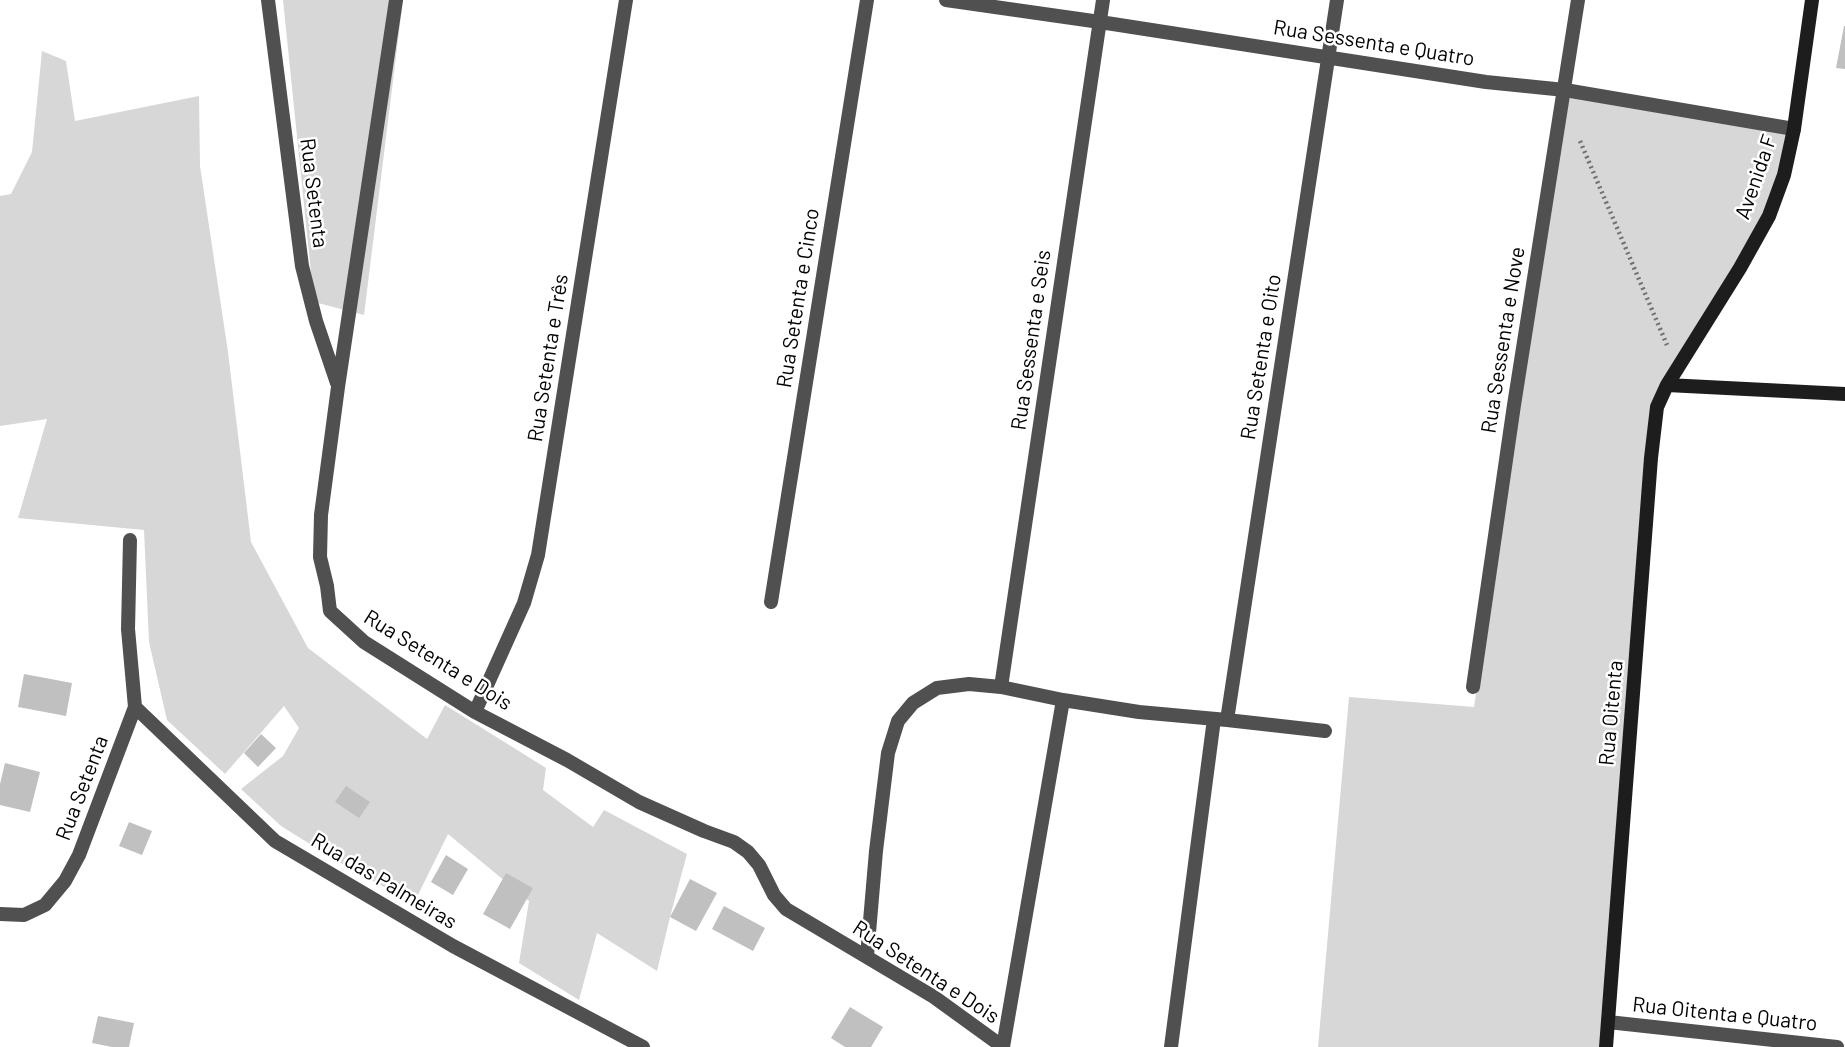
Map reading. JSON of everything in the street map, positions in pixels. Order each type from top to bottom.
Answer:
[{"type":"street","name":"Rua Setenta","points":[[268,0],[302,266],[316,321],[338,387]]},
{"type":"street","name":"Rua Setenta e Dois","points":[[396,0],[321,515],[320,557],[330,611],[364,642],[475,712],[567,760],[639,802],[734,842],[748,852],[759,865],[774,895],[786,909],[934,997],[1003,1047]]},
{"type":"street","name":"Rua Setenta e Três","points":[[475,712],[524,604],[538,555],[626,0]]},
{"type":"street","name":"Rua Setenta e Cinco","points":[[771,602],[867,0]]},
{"type":"street","name":"Rua Sessenta e Quatro","points":[[946,0],[1486,82],[1564,90],[1794,129]]},
{"type":"street","name":"Rua Sessenta e Seis","points":[[1001,687],[1103,0]]},
{"type":"street","name":"Rua Setenta e Oito","points":[[1171,1047],[1337,0]]},
{"type":"street","name":"Rua Sessenta e Nove","points":[[1473,687],[1578,0]]},
{"type":"street","name":"Avenida F","points":[[1667,385],[1769,216],[1784,176],[1794,129],[1812,0]]},
{"type":"street","points":[[1667,385],[1845,394]]},
{"type":"street","name":"Rua Oitenta","points":[[1606,1047],[1651,458],[1657,407],[1667,385]]},
{"type":"street","points":[[130,540],[128,629],[135,707]]},
{"type":"street","points":[[867,956],[888,753],[898,721],[913,703],[937,688],[969,684],[1001,687],[1139,712],[1325,731]]},
{"type":"street","points":[[1003,1047],[1063,700]]},
{"type":"street","name":"Rua Setenta","points":[[0,914],[24,915],[45,905],[65,881],[79,855],[135,707]]},
{"type":"street","name":"Rua das Palmeiras","points":[[135,707],[275,841],[453,946],[643,1047]]},
{"type":"street","name":"Rua Oitenta e Quatro","points":[[1608,1022],[1837,1047]]},
{"type":"path","points":[[1579,139],[1677,369]]},
{"type":"shaded area","points":[[283,0],[403,0],[364,315],[314,302]]},
{"type":"shaded area","points":[[42,51],[66,61],[75,121],[199,96],[200,166],[228,352],[251,542],[308,648],[427,739],[445,705],[546,768],[543,790],[593,827],[604,810],[687,854],[657,971],[597,933],[579,1000],[519,963],[529,901],[448,834],[414,903],[347,867],[281,826],[241,789],[283,756],[299,728],[284,706],[225,774],[167,720],[149,642],[144,530],[18,518],[47,419],[0,426],[0,196],[11,194],[32,152]]},
{"type":"shaded area","points":[[1567,95],[1793,133],[1785,192],[1659,397],[1603,1047],[1318,1047],[1349,697],[1474,707]]},
{"type":"building","points":[[1845,26],[1845,69],[1836,68]]},
{"type":"building","points":[[24,674],[72,683],[66,716],[18,707]]},
{"type":"building","points":[[261,734],[276,748],[258,767],[244,753]]},
{"type":"building","points":[[5,763],[40,772],[30,812],[0,805],[0,784]]},
{"type":"building","points":[[346,786],[370,802],[359,818],[335,802]]},
{"type":"building","points":[[129,822],[152,831],[142,855],[119,846]]},
{"type":"building","points":[[446,855],[468,869],[453,895],[431,882]]},
{"type":"building","points":[[506,873],[533,888],[510,929],[483,914]]},
{"type":"building","points":[[690,879],[717,893],[696,931],[670,917]]},
{"type":"building","points":[[724,906],[765,928],[753,951],[712,929]]},
{"type":"building","points":[[850,1007],[883,1027],[871,1047],[845,1047],[831,1038]]},
{"type":"building","points":[[98,1016],[134,1023],[129,1047],[92,1043]]}]
